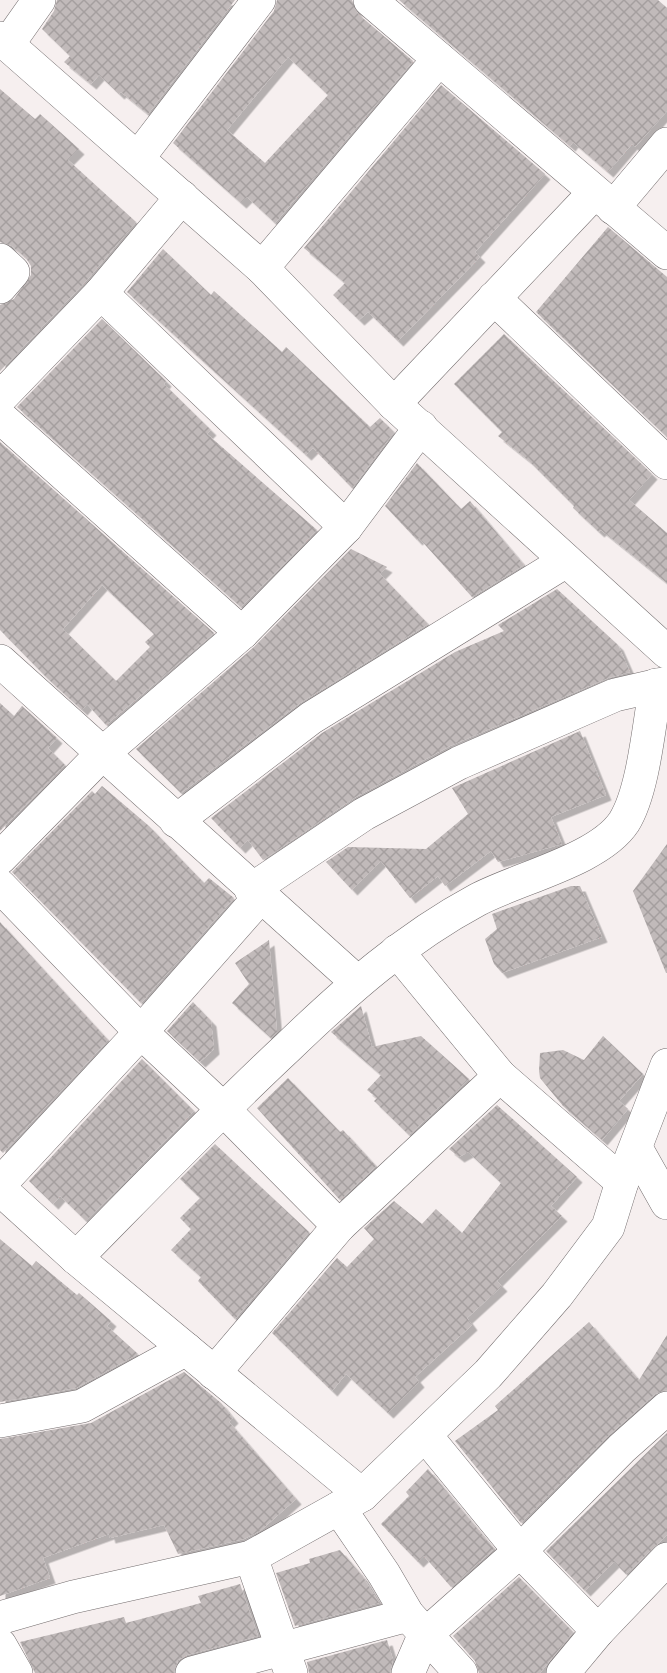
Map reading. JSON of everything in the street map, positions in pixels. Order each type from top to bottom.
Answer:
[{"type":"street","points":[[39,0],[4,41],[262,268],[394,404],[667,652]]},
{"type":"street","points":[[138,158],[259,0]]},
{"type":"street","points":[[370,0],[667,253]]},
{"type":"street","points":[[262,268],[439,59]]},
{"type":"street","points":[[394,404],[494,298],[667,144]]},
{"type":"street","points":[[0,398],[101,293],[182,197]]},
{"type":"street","points":[[0,260],[13,272],[0,287]]},
{"type":"street","points":[[101,293],[346,527]]},
{"type":"street","points":[[494,298],[667,463]]},
{"type":"street","points":[[0,417],[242,633]]},
{"type":"street","points":[[2,852],[102,754],[242,633],[346,527],[421,427]]},
{"type":"street","points":[[176,821],[312,718],[566,561]]},
{"type":"street","points":[[0,661],[255,894],[357,982]]},
{"type":"street","points":[[0,1184],[141,1032],[255,894],[364,814],[459,763],[615,695],[662,684],[640,778],[624,821],[611,836],[586,853],[478,899],[397,951],[357,982],[222,1108],[76,1258]]},
{"type":"street","points":[[0,886],[141,1032],[222,1108],[339,1226]]},
{"type":"street","points":[[397,951],[500,1076],[622,1182]]},
{"type":"street","points":[[0,1618],[73,1597],[251,1557],[350,1502],[425,1435],[488,1374],[557,1295],[608,1227],[622,1182],[667,1065]]},
{"type":"street","points":[[214,1372],[339,1226],[500,1076]]},
{"type":"street","points":[[636,1148],[667,1203]]},
{"type":"street","points":[[0,1189],[76,1258],[214,1372],[350,1502],[384,1574],[416,1625],[461,1673]]},
{"type":"street","points":[[0,1422],[82,1406],[186,1349]]},
{"type":"street","points":[[192,1673],[287,1661],[416,1625],[520,1551],[622,1448],[667,1408]]},
{"type":"street","points":[[425,1435],[520,1551],[598,1631]]},
{"type":"street","points":[[251,1557],[287,1661]]},
{"type":"street","points":[[564,1673],[598,1631],[667,1559]]},
{"type":"street","points":[[408,1673],[416,1625]]},
{"type":"street","points":[[0,1645],[16,1673]]},
{"type":"building","points":[[57,0],[235,0],[148,114],[121,92],[119,94],[99,75],[91,84],[64,62],[70,56],[42,29],[54,11]]},
{"type":"building","points":[[277,0],[352,0],[358,14],[413,61],[275,223],[247,197],[241,203],[173,143],[274,11]],"holes":[[[288,57],[328,95],[265,163],[227,130]]]},
{"type":"building","points":[[399,0],[658,0],[667,8],[667,111],[635,147],[632,144],[608,172],[573,142],[570,146]]},
{"type":"building","points":[[441,85],[545,174],[475,252],[480,257],[398,341],[368,312],[359,320],[333,295],[345,283],[304,248]]},
{"type":"building","points":[[0,89],[35,119],[40,114],[79,149],[68,160],[136,222],[87,280],[0,371],[0,305],[14,299],[31,275],[31,266],[26,258],[12,246],[0,242]]},
{"type":"building","points":[[608,227],[667,277],[667,437],[536,312]]},
{"type":"building","points":[[163,249],[211,295],[214,291],[282,352],[286,347],[370,427],[380,418],[394,432],[352,488],[313,448],[306,455],[127,292]]},
{"type":"building","points":[[102,319],[166,381],[164,384],[211,430],[207,434],[317,530],[241,607],[17,407]]},
{"type":"building","points":[[504,334],[652,474],[629,500],[667,533],[667,583],[601,530],[599,532],[573,508],[574,506],[528,460],[498,436],[502,432],[454,384]]},
{"type":"building","points":[[0,442],[214,633],[106,725],[87,704],[82,710],[0,630]],"holes":[[[102,585],[154,634],[145,642],[150,647],[116,681],[63,629]]]},
{"type":"building","points":[[417,463],[461,509],[470,501],[524,565],[472,597],[419,538],[417,540],[385,506]]},
{"type":"building","points":[[351,549],[387,567],[380,574],[428,624],[300,703],[181,793],[136,749],[254,647]]},
{"type":"building","points":[[557,589],[618,645],[630,672],[608,678],[450,746],[354,798],[263,860],[248,840],[240,848],[211,818],[322,733],[455,652],[504,631],[498,625]]},
{"type":"building","points":[[0,703],[14,716],[22,706],[57,738],[48,748],[65,765],[0,831]]},
{"type":"building","points":[[580,731],[606,795],[551,817],[562,844],[498,862],[491,851],[445,886],[438,876],[410,898],[381,861],[352,890],[326,862],[348,847],[426,849],[468,814],[452,788]]},
{"type":"building","points":[[102,786],[149,826],[204,883],[209,878],[234,898],[141,1003],[12,872],[92,791],[95,794]]},
{"type":"building","points":[[667,844],[667,973],[666,973],[633,891]]},
{"type":"building","points":[[571,886],[580,886],[602,937],[502,973],[494,964],[485,939],[497,929],[492,914]]},
{"type":"building","points":[[0,922],[108,1040],[3,1153],[0,1150]]},
{"type":"building","points":[[269,940],[277,1032],[271,1038],[232,1003],[249,984],[235,963]]},
{"type":"building","points":[[193,1002],[211,1021],[214,1049],[200,1062],[167,1031]]},
{"type":"building","points":[[361,1006],[372,1047],[421,1036],[469,1079],[409,1135],[374,1101],[377,1098],[367,1090],[381,1075],[331,1032]]},
{"type":"building","points":[[603,1036],[643,1074],[619,1101],[628,1109],[602,1140],[563,1106],[540,1078],[539,1071],[540,1053],[563,1050],[584,1060]]},
{"type":"building","points":[[142,1059],[194,1111],[86,1221],[60,1196],[53,1204],[29,1181]]},
{"type":"building","points":[[288,1078],[340,1132],[343,1130],[376,1166],[340,1200],[257,1108]]},
{"type":"building","points":[[497,1105],[577,1177],[551,1206],[562,1216],[497,1281],[502,1286],[467,1318],[472,1325],[415,1377],[419,1382],[388,1413],[346,1374],[332,1391],[272,1333],[337,1258],[347,1267],[374,1239],[364,1228],[394,1201],[422,1224],[436,1209],[462,1233],[501,1183],[468,1152],[459,1157],[449,1149]]},
{"type":"building","points":[[215,1144],[309,1232],[235,1319],[198,1281],[201,1277],[171,1250],[191,1229],[180,1218],[200,1198],[180,1179]]},
{"type":"building","points":[[0,1239],[32,1266],[36,1261],[77,1295],[79,1293],[111,1321],[107,1326],[138,1354],[76,1388],[0,1402]]},
{"type":"building","points":[[589,1322],[639,1380],[667,1335],[667,1390],[655,1394],[610,1434],[521,1523],[455,1441],[498,1410],[495,1406]]},
{"type":"building","points":[[184,1372],[221,1403],[233,1418],[229,1422],[296,1499],[260,1531],[244,1539],[178,1554],[164,1525],[110,1538],[109,1534],[43,1558],[50,1578],[0,1596],[0,1439],[91,1423]]},
{"type":"building","points":[[667,1433],[667,1535],[626,1574],[614,1562],[585,1591],[546,1551]]},
{"type":"building","points":[[428,1469],[494,1549],[451,1587],[424,1556],[418,1562],[381,1524],[409,1496],[406,1492]]},
{"type":"building","points":[[340,1550],[363,1577],[379,1603],[295,1626],[276,1573],[310,1563],[309,1559]]},
{"type":"building","points":[[519,1577],[573,1632],[540,1673],[479,1673],[475,1661],[453,1636]]},
{"type":"building","points":[[240,1584],[258,1636],[187,1655],[178,1660],[174,1673],[35,1673],[20,1642],[124,1617],[126,1623],[201,1603],[198,1596]]},
{"type":"building","points":[[387,1640],[393,1660],[390,1673],[309,1673],[307,1662]]}]
